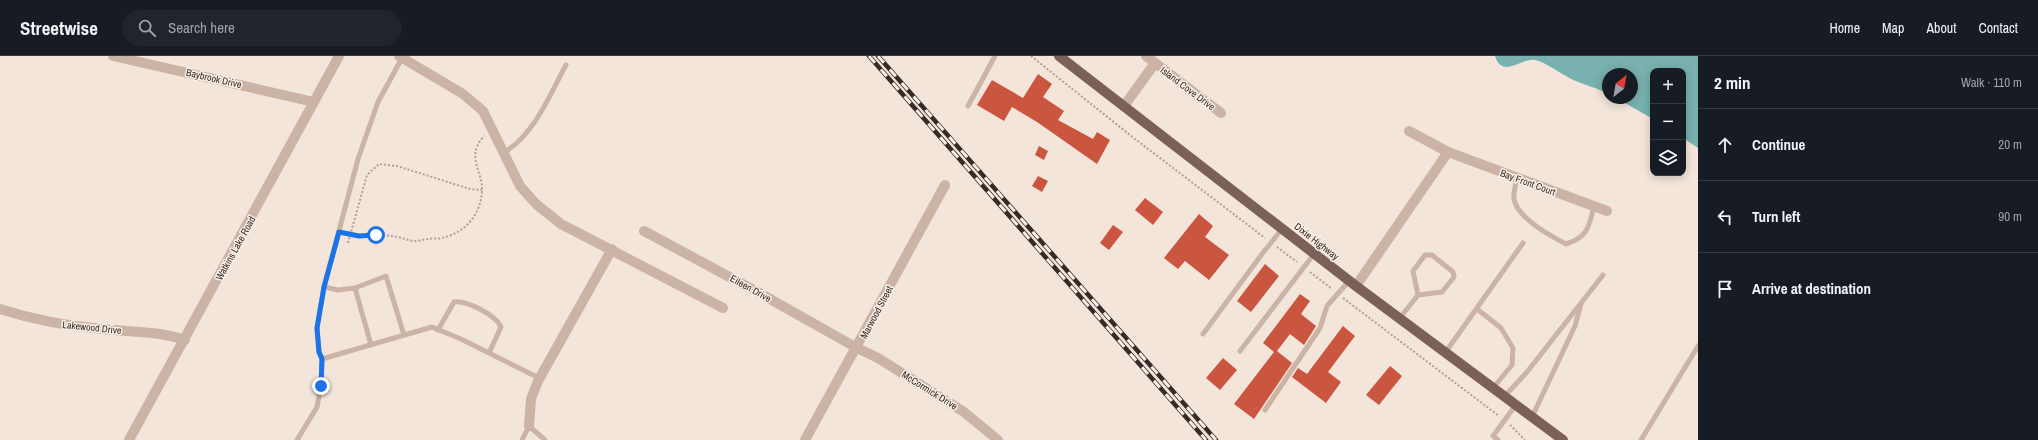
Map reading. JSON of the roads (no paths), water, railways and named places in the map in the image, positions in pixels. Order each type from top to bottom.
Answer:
[{"type":"main road","name":"Dixie Highway","points":[[1059,56],[1399,319],[1560,439]]},
{"type":"street","name":"Baybrook Drive","points":[[113,56],[314,102]]},
{"type":"street","name":"Watkins Lake Road","points":[[129,440],[339,56]]},
{"type":"street","name":"Island Cove Drive","points":[[1146,56],[1221,113]]},
{"type":"street","points":[[400,57],[463,94],[483,111],[505,152],[520,186],[536,204],[561,224],[724,308]]},
{"type":"street","name":"Island Cove Drive","points":[[1124,106],[1155,63]]},
{"type":"street","name":"Bay Front Court","points":[[1409,131],[1448,152],[1607,211]]},
{"type":"street","points":[[1352,283],[1448,152]]},
{"type":"street","name":"Marwood Street","points":[[806,440],[945,184]]},
{"type":"street","name":"Eileen Drive","points":[[644,231],[763,294],[857,348]]},
{"type":"street","points":[[529,426],[531,399],[539,378],[612,250]]},
{"type":"street","name":"Lakewood Drive","points":[[0,309],[38,320],[104,329],[151,332],[185,340]]},
{"type":"street","name":"McCormick Drive","points":[[857,348],[878,358],[945,399],[998,440]]},
{"type":"lane","points":[[968,106],[994,56]]},
{"type":"lane","points":[[297,440],[317,407],[321,386],[322,359],[319,352],[317,328],[324,287],[358,159],[378,102],[400,57]]},
{"type":"lane","points":[[505,152],[516,145],[530,130],[566,65]]},
{"type":"lane","points":[[1517,177],[1514,199],[1519,211],[1544,232],[1566,244],[1580,240],[1589,226],[1594,206]]},
{"type":"lane","points":[[1203,334],[1282,229]]},
{"type":"lane","points":[[1445,353],[1523,244]]},
{"type":"lane","points":[[1240,351],[1314,254]]},
{"type":"lane","points":[[1399,319],[1418,295],[1442,292],[1454,278],[1453,272],[1432,255],[1425,255],[1413,271],[1418,295]]},
{"type":"lane","points":[[1504,397],[1527,372],[1603,274]]},
{"type":"lane","points":[[324,287],[338,290],[355,288],[386,276],[404,335]]},
{"type":"lane","points":[[1265,410],[1320,328],[1327,306],[1352,283]]},
{"type":"lane","points":[[355,288],[371,345]]},
{"type":"lane","points":[[438,330],[454,302],[461,301],[498,319],[502,327],[489,353]]},
{"type":"lane","points":[[1532,418],[1575,326],[1582,301]]},
{"type":"lane","points":[[1477,309],[1501,328],[1513,348],[1512,365],[1493,389]]},
{"type":"lane","points":[[322,359],[432,327],[539,378]]},
{"type":"lane","points":[[1641,440],[1698,346]]},
{"type":"lane","points":[[1498,440],[1493,436],[1515,406]]},
{"type":"lane","points":[[522,440],[529,426],[545,440]]},
{"type":"water","points":[[1495,56],[1698,56],[1698,148],[1686,140],[1686,68],[1650,68],[1650,117],[1627,104],[1638,104],[1638,68],[1602,68],[1602,91],[1580,83],[1539,61],[1530,60],[1507,67],[1498,63]]},
{"type":"railway","points":[[869,56],[1206,440]]},
{"type":"railway","points":[[878,56],[1216,440]]}]
